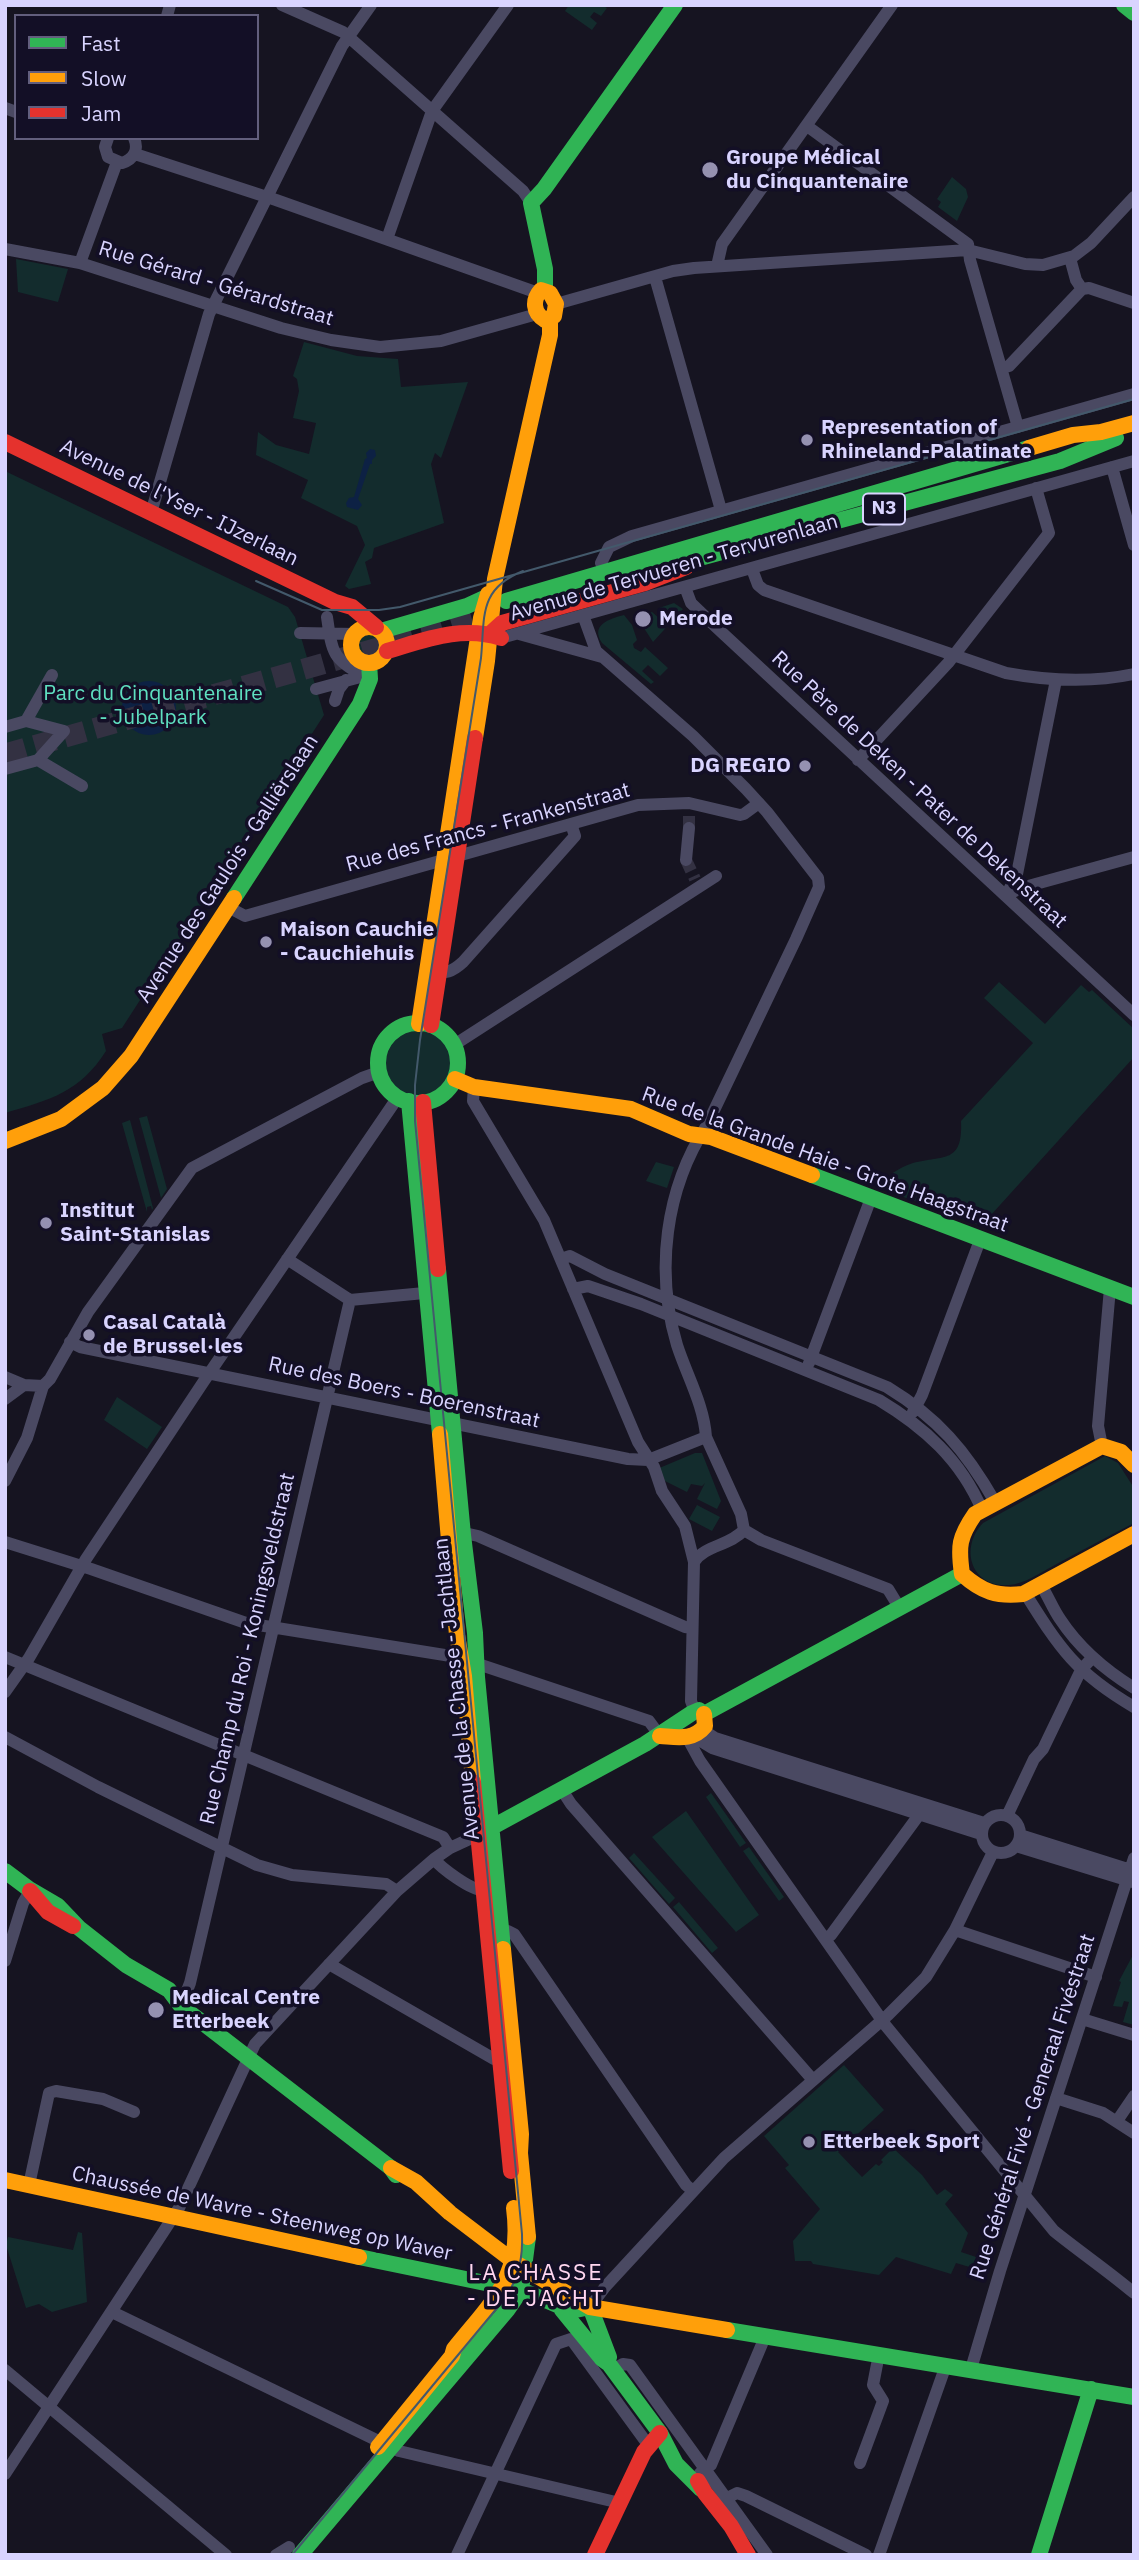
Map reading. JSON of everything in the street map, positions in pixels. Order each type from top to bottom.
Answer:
[{"type":"main road","points":[[425,1024],[490,634],[550,335],[550,293],[541,291],[545,269],[531,203],[544,189],[675,5]]},
{"type":"main road","points":[[1124,5],[1134,13]]},
{"type":"main road","points":[[1073,435],[1099,422],[1134,413]]},
{"type":"main road","name":"Avenue de Tervueren - Tervurenlaan","points":[[368,630],[467,606],[498,594],[640,563],[1073,435],[1101,432],[1134,423]]},
{"type":"main road","name":"Avenue de Tervueren - Tervurenlaan","points":[[498,594],[709,557],[1060,461],[1103,442],[1134,434]]},
{"type":"main road","name":"Avenue de l'Yser - IJzerlaan","points":[[5,442],[335,602],[341,602],[361,614],[368,630]]},
{"type":"main road","points":[[1060,461],[1134,444]]},
{"type":"main road","points":[[498,594],[601,563],[724,536]]},
{"type":"main road","points":[[490,634],[502,623],[645,583],[709,557]]},
{"type":"main road","points":[[368,630],[387,639],[371,661],[352,650],[352,639],[368,630]]},
{"type":"main road","name":"Avenue de Tervueren - Tervurenlaan","points":[[371,661],[466,630],[490,634]]},
{"type":"main road","name":"Avenue des Gaulois - Galliërslaan","points":[[5,1140],[44,1129],[78,1110],[105,1087],[131,1056],[360,696],[370,678],[371,661]]},
{"type":"main road","points":[[425,1024],[444,1033],[454,1045],[458,1062],[454,1079],[444,1093],[410,1100],[386,1086],[379,1072],[380,1052],[389,1036],[404,1026],[425,1024]]},
{"type":"main road","name":"Rue de la Grande Haie - Grote Haagstraat","points":[[454,1079],[474,1087],[631,1110],[689,1134],[711,1137],[1134,1297]]},
{"type":"main road","name":"Avenue de la Chasse - Jachtlaan","points":[[410,1100],[446,1421],[456,1535],[456,1623],[469,1660],[491,1828],[495,1933],[528,2233],[520,2267]]},
{"type":"main road","points":[[1134,1465],[1121,1452],[1102,1446],[988,1506],[969,1522],[960,1541],[962,1574],[975,1586],[996,1595],[1025,1593],[1134,1534]]},
{"type":"main road","points":[[476,1836],[660,1736],[691,1727],[962,1574]]},
{"type":"main road","name":"Avenue de la Chasse - Jachtlaan","points":[[469,1660],[476,1836],[483,1890],[495,1933]]},
{"type":"main road","points":[[5,1871],[30,1891],[46,1896],[62,1908],[73,1917],[79,1928],[145,1978],[158,1982],[172,1992],[181,2006],[391,2168],[411,2188],[441,2206],[520,2267],[590,2307],[1134,2396]]},
{"type":"main road","name":"Chaussée de Wavre - Steenweg op Waver","points":[[5,2180],[521,2290],[545,2298],[562,2310]]},
{"type":"main road","points":[[386,2445],[452,2356],[454,2349],[520,2267]]},
{"type":"main road","points":[[287,2552],[477,2347],[521,2290],[520,2267]]},
{"type":"main road","points":[[562,2310],[579,2312],[590,2307]]},
{"type":"main road","points":[[590,2307],[612,2367],[654,2439],[720,2502],[712,2513],[748,2555]]},
{"type":"main road","points":[[562,2310],[602,2359],[612,2367]]},
{"type":"main road","points":[[1039,2555],[1091,2389]]},
{"type":"main road","points":[[595,2555],[654,2439]]},
{"type":"street","points":[[282,5],[336,28],[348,37],[523,191],[531,203]]},
{"type":"street","points":[[151,513],[213,307],[348,37],[371,5]]},
{"type":"street","points":[[387,239],[432,111],[508,5]]},
{"type":"street","points":[[717,266],[722,244],[892,5]]},
{"type":"street","points":[[807,126],[968,244],[1017,427]]},
{"type":"street","points":[[103,140],[106,152],[117,162],[127,161],[135,154],[135,140]]},
{"type":"street","points":[[135,154],[541,291]]},
{"type":"street","points":[[80,263],[117,162]]},
{"type":"street","points":[[968,250],[1025,264],[1043,265],[1070,258],[1091,243],[1134,197]]},
{"type":"street","name":"Rue Gérard - Gérardstraat","points":[[5,249],[80,263],[282,328],[331,340],[380,347],[441,341],[548,312],[673,271],[968,250]]},
{"type":"street","points":[[1070,258],[1076,280],[1082,289]]},
{"type":"street","points":[[655,277],[721,510]]},
{"type":"street","points":[[1002,368],[1009,366],[1082,289],[1089,288],[1134,303]]},
{"type":"street","name":"Avenue de Tervueren - Tervurenlaan","points":[[601,563],[606,550],[620,540],[1134,394]]},
{"type":"street","name":"Avenue de Tervueren - Tervurenlaan","points":[[490,634],[519,634],[1134,461]]},
{"type":"street","points":[[1112,467],[1134,545]]},
{"type":"street","points":[[858,760],[953,656],[1049,533],[1036,488]]},
{"type":"street","points":[[752,569],[758,585],[764,590],[1006,673],[1056,680],[1090,680],[1134,674]]},
{"type":"street","name":"Rue Père de Deken - Pater de Dekenstraat","points":[[685,587],[691,603],[1134,1015]]},
{"type":"street","points":[[583,615],[591,643],[602,657],[693,736],[759,803],[818,878],[818,887],[796,939],[681,1177],[666,1245],[665,1289],[677,1345],[705,1421],[706,1437],[741,1514],[744,1531]]},
{"type":"street","points":[[327,617],[335,655],[342,664],[371,661]]},
{"type":"street","points":[[300,633],[329,634],[368,630]]},
{"type":"street","points":[[519,634],[602,657]]},
{"type":"street","points":[[345,681],[331,702],[319,689],[345,681],[364,676],[371,661]]},
{"type":"street","points":[[26,721],[51,675]]},
{"type":"street","points":[[1006,896],[1017,874],[1056,680]]},
{"type":"street","points":[[345,681],[360,696]]},
{"type":"street","points":[[5,727],[26,721],[64,731],[38,760],[5,769]]},
{"type":"street","points":[[38,760],[82,786]]},
{"type":"street","name":"Rue des Francs - Frankenstraat","points":[[228,907],[245,916],[638,805],[689,815],[740,815],[759,803]]},
{"type":"street","points":[[686,860],[689,815]]},
{"type":"street","points":[[433,972],[446,974],[453,971],[575,836],[571,824]]},
{"type":"street","points":[[1006,896],[1021,888],[1134,857]]},
{"type":"street","points":[[454,1045],[698,882],[716,876]]},
{"type":"street","points":[[5,1481],[27,1438],[43,1387],[88,1312],[192,1168],[362,1078],[379,1072]]},
{"type":"street","points":[[474,1087],[473,1101],[544,1220],[638,1442],[654,1467],[662,1491],[685,1526],[694,1562],[691,1727],[700,1761],[882,2020],[1025,2196],[1054,2231],[1134,2293]]},
{"type":"street","points":[[5,1692],[24,1666],[82,1567],[287,1259],[410,1100]]},
{"type":"street","points":[[806,1369],[871,1198]]},
{"type":"street","points":[[909,1418],[980,1240]]},
{"type":"street","points":[[561,1259],[570,1256],[605,1274],[887,1387],[916,1406],[956,1443],[976,1469],[988,1506]]},
{"type":"street","points":[[287,1259],[350,1300],[433,1292]]},
{"type":"street","points":[[573,1289],[588,1286],[603,1290],[879,1400],[909,1418],[927,1433],[988,1506]]},
{"type":"street","points":[[1102,1446],[1098,1426],[1110,1288]]},
{"type":"street","name":"Rue Champ du Roi - Koningsveldstraat","points":[[181,2006],[190,1983],[350,1300]]},
{"type":"street","name":"Rue des Boers - Boerenstraat","points":[[70,1342],[80,1347],[621,1458],[648,1460]]},
{"type":"street","points":[[5,1377],[24,1385],[43,1387]]},
{"type":"street","points":[[5,1399],[24,1385]]},
{"type":"street","points":[[648,1460],[706,1437]]},
{"type":"street","points":[[694,1562],[698,1555],[736,1539],[744,1531]]},
{"type":"street","points":[[744,1531],[888,1589],[899,1608]]},
{"type":"street","points":[[456,1535],[478,1536],[608,1595],[692,1628]]},
{"type":"street","points":[[5,1542],[246,1623],[469,1660],[649,1721],[660,1736]]},
{"type":"street","points":[[1041,1585],[1069,1632],[1092,1658],[1134,1688]]},
{"type":"street","points":[[1025,1593],[1050,1634],[1081,1670],[1134,1707]]},
{"type":"street","points":[[5,1657],[443,1838],[450,1848]]},
{"type":"street","points":[[1007,1815],[1081,1670],[1092,1658]]},
{"type":"street","points":[[691,1727],[712,1748],[983,1829]]},
{"type":"street","points":[[5,1737],[257,1865],[292,1875],[386,1884],[397,1891]]},
{"type":"street","points":[[562,1790],[579,1814],[813,2080]]},
{"type":"street","points":[[825,1939],[831,1935],[923,1809]]},
{"type":"street","points":[[1007,1815],[1016,1821],[1018,1840],[1008,1852],[993,1852],[986,1847],[983,1829],[992,1816],[1007,1815]]},
{"type":"street","points":[[5,2474],[173,2217],[255,2044],[397,1891],[434,1859],[476,1836]]},
{"type":"street","points":[[1018,1840],[1132,1872]]},
{"type":"street","points":[[590,2307],[605,2287],[724,2158],[882,2020],[926,1977],[955,1930],[993,1852]]},
{"type":"street","points":[[434,1859],[442,1870],[456,1875],[472,1889],[483,1890]]},
{"type":"street","name":"Rue Général Fivé - Generaal Fivéstraat","points":[[971,2369],[1056,2098],[1132,1872]]},
{"type":"street","points":[[5,1961],[22,1906],[30,1891]]},
{"type":"street","points":[[955,1930],[1096,1978]]},
{"type":"street","points":[[495,1933],[508,1931],[514,1934],[693,2192]]},
{"type":"street","points":[[329,1964],[494,2059],[507,2060]]},
{"type":"street","points":[[1082,2019],[1134,2035]]},
{"type":"street","points":[[29,2185],[49,2093],[56,2091],[103,2099],[134,2112]]},
{"type":"street","points":[[1117,2121],[1134,2096]]},
{"type":"street","points":[[1056,2098],[1103,2113],[1134,2133]]},
{"type":"street","points":[[112,2312],[399,2451],[620,2503]]},
{"type":"street","points":[[612,2367],[630,2365],[698,2479],[710,2465],[764,2335]]},
{"type":"street","points":[[457,2555],[556,2344],[571,2339],[654,2439]]},
{"type":"street","points":[[860,2463],[883,2401],[873,2385],[879,2354]]},
{"type":"street","points":[[879,2555],[946,2365]]},
{"type":"street","points":[[5,2370],[226,2555]]},
{"type":"street","points":[[766,2555],[720,2502],[737,2493],[746,2496],[866,2555]]},
{"type":"green space","points":[[569,5],[602,5],[607,8],[601,16],[594,12],[590,17],[597,23],[592,30],[565,11]]},
{"type":"green space","points":[[952,177],[966,189],[968,197],[957,221],[938,207],[941,202],[937,199]]},
{"type":"green space","points":[[16,259],[68,269],[58,302],[18,292]]},
{"type":"green space","points":[[304,342],[357,356],[398,359],[401,387],[468,382],[441,458],[435,453],[431,464],[444,523],[374,548],[372,558],[365,562],[371,584],[349,589],[345,586],[365,545],[357,526],[301,498],[308,480],[256,455],[258,432],[276,445],[309,454],[316,423],[293,418],[299,391],[297,379],[293,376]]},
{"type":"green space","name":"Parc du Cinquantenaire - Jubelpark","points":[[5,471],[288,607],[295,617],[324,715],[122,1028],[102,1034],[106,1051],[96,1065],[86,1076],[63,1092],[5,1113]]},
{"type":"green space","points":[[674,603],[683,609],[653,642],[640,622],[641,614],[652,612],[667,625],[671,621],[659,608]]},
{"type":"green space","points":[[624,615],[632,625],[637,640],[633,644],[634,648],[641,652],[645,647],[668,668],[660,676],[648,665],[642,671],[654,682],[651,684],[602,643],[599,637],[598,632],[603,624]]},
{"type":"green space","points":[[369,633],[377,637],[381,645],[377,653],[369,657],[361,653],[357,645],[361,637]]},
{"type":"green space","points":[[999,982],[1045,1024],[1081,985],[1089,992],[1092,990],[1134,1029],[1134,1057],[981,1226],[877,1187],[902,1167],[942,1158],[955,1151],[961,1135],[961,1121],[1033,1043],[984,998]]},
{"type":"green space","points":[[418,1028],[443,1038],[453,1063],[443,1088],[418,1098],[393,1088],[383,1063],[393,1038]]},
{"type":"green space","points":[[147,1116],[167,1189],[161,1198],[139,1118]]},
{"type":"green space","points":[[130,1120],[153,1208],[152,1210],[151,1206],[147,1207],[147,1212],[122,1123]]},
{"type":"green space","points":[[656,1162],[674,1167],[667,1188],[646,1181]]},
{"type":"green space","points":[[117,1397],[162,1427],[147,1449],[104,1420]]},
{"type":"green space","points":[[695,1453],[702,1453],[721,1501],[717,1509],[697,1499],[705,1483],[702,1486],[691,1484],[687,1492],[661,1479],[657,1469]]},
{"type":"green space","points":[[1105,1456],[1118,1463],[1134,1488],[1134,1523],[1020,1583],[996,1584],[978,1573],[973,1565],[972,1544],[983,1523]]},
{"type":"green space","points":[[697,1505],[720,1517],[712,1531],[689,1519]]},
{"type":"green space","points":[[711,1793],[746,1843],[740,1847],[706,1797]]},
{"type":"green space","points":[[686,1811],[759,1915],[736,1932],[652,1837]]},
{"type":"green space","points":[[749,1847],[784,1897],[779,1901],[743,1851]]},
{"type":"green space","points":[[634,1853],[675,1898],[669,1904],[629,1858]]},
{"type":"green space","points":[[679,1902],[718,1948],[712,1953],[673,1907]]},
{"type":"green space","points":[[1134,1953],[1134,2025],[1123,2022],[1129,2002],[1124,2001],[1122,2007],[1113,2006],[1121,1982],[1119,1981]]},
{"type":"green space","points":[[844,2065],[884,2110],[838,2152],[862,2177],[876,2164],[879,2166],[883,2162],[881,2160],[893,2148],[922,2175],[937,2195],[945,2189],[953,2195],[945,2204],[968,2233],[961,2252],[976,2257],[973,2268],[956,2263],[951,2274],[896,2257],[879,2275],[813,2264],[811,2261],[795,2261],[793,2241],[820,2209],[785,2168],[789,2165],[764,2136]]},
{"type":"green space","points":[[78,2232],[82,2233],[87,2302],[52,2312],[39,2304],[26,2308],[6,2245],[8,2237],[73,2250]]},
{"type":"water","points":[[370,449],[375,450],[376,456],[370,464],[358,499],[362,505],[358,510],[347,507],[349,498],[354,497],[367,458],[366,453]]},
{"type":"water","points":[[149,681],[168,689],[176,708],[168,727],[149,735],[130,727],[122,708],[130,689]]},
{"type":"tunnel","points":[[5,754],[498,614]]},
{"type":"tunnel","points":[[689,815],[689,828]]},
{"type":"tunnel","points":[[686,860],[695,879]]},
{"type":"tram line","points":[[256,581],[322,610],[379,610],[400,607],[1134,399]]},
{"type":"tram line","points":[[292,2555],[507,2296],[515,2281],[522,2250],[415,1121],[415,1085],[481,658],[484,617],[491,596],[498,586],[523,571]]},
{"type":"traffic: fast","points":[[545,290],[545,269],[531,203],[544,189],[675,5]]},
{"type":"traffic: fast","points":[[1124,5],[1134,13]]},
{"type":"traffic: fast","points":[[670,566],[1060,461],[1116,438]]},
{"type":"traffic: fast","points":[[506,601],[1029,448]]},
{"type":"traffic: fast","points":[[381,631],[467,606],[493,594]]},
{"type":"traffic: fast","points":[[234,898],[360,704],[370,679],[369,663]]},
{"type":"traffic: fast","points":[[418,1023],[433,1026],[446,1035],[455,1048],[458,1063],[455,1078],[446,1091],[433,1100],[418,1103],[403,1100],[390,1091],[381,1078],[378,1063],[381,1048],[390,1035],[403,1026],[418,1023]]},
{"type":"traffic: fast","points":[[409,1101],[440,1434]]},
{"type":"traffic: fast","points":[[812,1175],[1134,1297]]},
{"type":"traffic: fast","points":[[438,1269],[475,1633],[503,1949]]},
{"type":"traffic: fast","points":[[485,1831],[645,1744],[692,1713],[699,1710],[704,1714],[962,1574]]},
{"type":"traffic: fast","points":[[5,1871],[58,1906],[79,1928],[126,1965],[169,1990],[181,2006],[391,2168],[396,2175]]},
{"type":"traffic: fast","points":[[300,2555],[508,2309],[521,2290],[528,2237]]},
{"type":"traffic: fast","points":[[359,2257],[524,2291],[571,2311],[590,2307]]},
{"type":"traffic: fast","points":[[590,2307],[609,2357]]},
{"type":"traffic: fast","points":[[562,2310],[609,2364],[660,2433],[676,2464],[701,2489]]},
{"type":"traffic: fast","points":[[727,2330],[1134,2397]]},
{"type":"traffic: fast","points":[[1039,2555],[1091,2389]]},
{"type":"traffic: slow","points":[[541,290],[550,293],[556,304],[554,316],[545,320],[538,314],[535,306],[541,290]]},
{"type":"traffic: slow","points":[[475,738],[487,661],[495,579],[550,335],[550,318]]},
{"type":"traffic: slow","points":[[1029,448],[1073,435],[1101,432],[1134,423]]},
{"type":"traffic: slow","points":[[419,1024],[481,618],[488,594]]},
{"type":"traffic: slow","points":[[369,627],[382,632],[387,645],[382,658],[369,663],[356,658],[351,645],[356,632],[369,627]]},
{"type":"traffic: slow","points":[[5,1141],[61,1119],[103,1088],[131,1056],[234,898]]},
{"type":"traffic: slow","points":[[455,1079],[474,1087],[631,1109],[689,1134],[711,1137],[812,1175]]},
{"type":"traffic: slow","points":[[440,1434],[473,1782]]},
{"type":"traffic: slow","points":[[1134,1465],[1121,1452],[1102,1446],[975,1514],[961,1542],[962,1574],[990,1592],[1023,1594],[1134,1534]]},
{"type":"traffic: slow","points":[[660,1736],[684,1737],[695,1734],[705,1726],[704,1714]]},
{"type":"traffic: slow","points":[[503,1949],[528,2237]]},
{"type":"traffic: slow","points":[[391,2168],[416,2182],[450,2213],[517,2264],[590,2307],[727,2330]]},
{"type":"traffic: slow","points":[[5,2180],[359,2257]]},
{"type":"traffic: slow","points":[[378,2447],[452,2356],[454,2349],[482,2316],[502,2286],[510,2270],[514,2252],[514,2208]]},
{"type":"traffic: jam","points":[[5,442],[335,602],[352,607],[376,627]]},
{"type":"traffic: jam","points":[[491,633],[502,623],[645,583],[686,567]]},
{"type":"traffic: jam","points":[[387,651],[458,634],[486,634],[501,638]]},
{"type":"traffic: jam","points":[[431,1025],[475,738]]},
{"type":"traffic: jam","points":[[423,1102],[438,1269]]},
{"type":"traffic: jam","points":[[473,1782],[511,2171]]},
{"type":"traffic: jam","points":[[30,1891],[48,1912],[73,1926]]},
{"type":"traffic: jam","points":[[595,2555],[644,2452],[660,2433]]},
{"type":"traffic: jam","points":[[698,2481],[731,2526],[748,2555]]},
{"type":"place","name":"Groupe Médical du Cinquantenaire","points":[[710,170]]},
{"type":"place","name":"Representation of Rhineland-Palatinate","points":[[807,440]]},
{"type":"place","name":"Merode","points":[[643,619]]},
{"type":"place","name":"DG REGIO","points":[[805,766]]},
{"type":"place","name":"Maison Cauchie - Cauchiehuis","points":[[266,942]]},
{"type":"place","name":"Institut Saint-Stanislas","points":[[46,1223]]},
{"type":"place","name":"Casal Català de Brussel·les","points":[[89,1335]]},
{"type":"place","name":"Medical Centre Etterbeek","points":[[156,2010]]},
{"type":"place","name":"Etterbeek Sport","points":[[809,2142]]},
{"type":"district","name":"LA CHASSE - DE JACHT","points":[[536,2286]]}]
